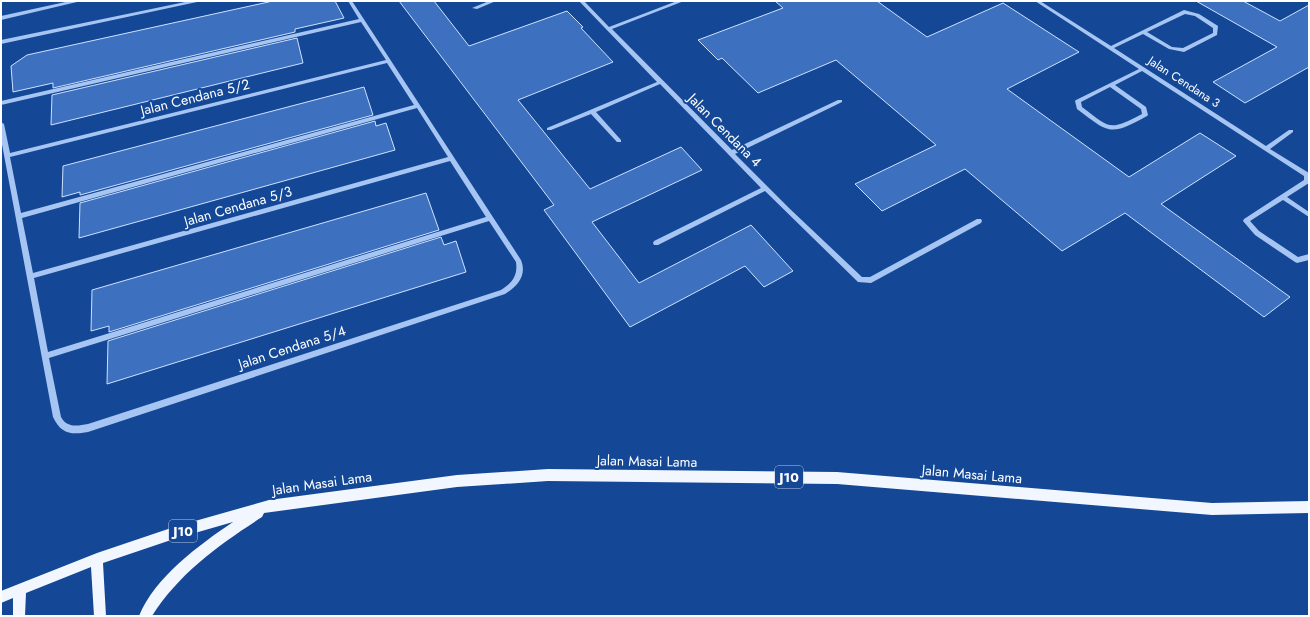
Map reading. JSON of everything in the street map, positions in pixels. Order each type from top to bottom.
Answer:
[{"type":"main road","name":"Jalan Masai Lama","points":[[1,597],[97,559],[174,534],[269,506],[457,481],[555,475],[837,478],[1212,508],[1309,507]]},
{"type":"main road","points":[[145,616],[154,600],[188,564],[226,533],[269,506]]},
{"type":"main road","points":[[97,559],[100,616]]},
{"type":"main road","points":[[19,616],[20,589]]},
{"type":"street","points":[[1,18],[77,1]]},
{"type":"street","points":[[1,42],[197,1]]},
{"type":"street","name":"Jalan Cendana 5/4","points":[[1,124],[56,411],[60,425],[67,429],[76,430],[88,428],[503,292],[513,286],[519,279],[521,270],[515,256],[350,1]]},
{"type":"street","points":[[475,8],[494,1]]},
{"type":"street","name":"Jalan Cendana 4","points":[[581,1],[731,153],[853,275],[860,280],[871,280],[979,221]]},
{"type":"street","points":[[608,29],[682,1]]},
{"type":"street","name":"Jalan Cendana 3","points":[[1037,1],[1307,175],[1307,181],[1283,197]]},
{"type":"street","points":[[1111,48],[1142,32],[1184,12],[1197,15],[1216,28],[1215,34],[1184,50],[1171,48],[1142,32]]},
{"type":"street","points":[[1,103],[362,20]]},
{"type":"street","name":"Jalan Cendana 5/2","points":[[7,156],[389,61]]},
{"type":"street","points":[[1111,85],[1144,108],[1144,115],[1119,128],[1107,129],[1079,108],[1078,101],[1143,69]]},
{"type":"street","points":[[549,129],[661,82]]},
{"type":"street","points":[[731,153],[840,101]]},
{"type":"street","points":[[19,216],[418,106]]},
{"type":"street","points":[[592,111],[619,141]]},
{"type":"street","points":[[1267,148],[1291,131]]},
{"type":"street","name":"Jalan Cendana 5/3","points":[[30,276],[452,158]]},
{"type":"street","points":[[656,243],[766,188]]},
{"type":"street","points":[[1309,215],[1283,197],[1246,221],[1257,233],[1297,260],[1309,257]]},
{"type":"street","points":[[45,356],[490,218]]},
{"type":"building","points":[[273,1],[335,1],[344,18],[295,29],[295,32],[53,88],[53,83],[13,92],[11,66],[27,55]]},
{"type":"building","points":[[399,1],[434,1],[469,46],[567,11],[613,62],[518,100],[590,189],[681,147],[702,170],[592,222],[639,283],[751,225],[793,271],[764,287],[745,266],[630,327],[544,210],[554,205]]},
{"type":"building","points":[[775,1],[877,1],[927,37],[1003,3],[1079,52],[1007,89],[1129,177],[1200,133],[1236,156],[1161,204],[1290,297],[1264,317],[1125,213],[1062,251],[965,169],[882,211],[855,184],[936,145],[836,60],[758,93],[722,58],[718,60],[698,40],[783,8]]},
{"type":"building","points":[[1196,1],[1243,1],[1280,21],[1309,5],[1309,67],[1245,103],[1213,82],[1277,47]]},
{"type":"building","points":[[297,38],[303,63],[51,125],[52,95]]},
{"type":"building","points":[[364,87],[373,115],[80,195],[80,192],[62,197],[63,166]]},
{"type":"building","points":[[375,121],[376,126],[386,123],[395,150],[79,238],[80,203]]},
{"type":"building","points":[[426,193],[439,230],[109,332],[109,326],[91,331],[92,290]]},
{"type":"building","points":[[441,237],[444,245],[456,241],[466,272],[107,384],[108,341]]}]
